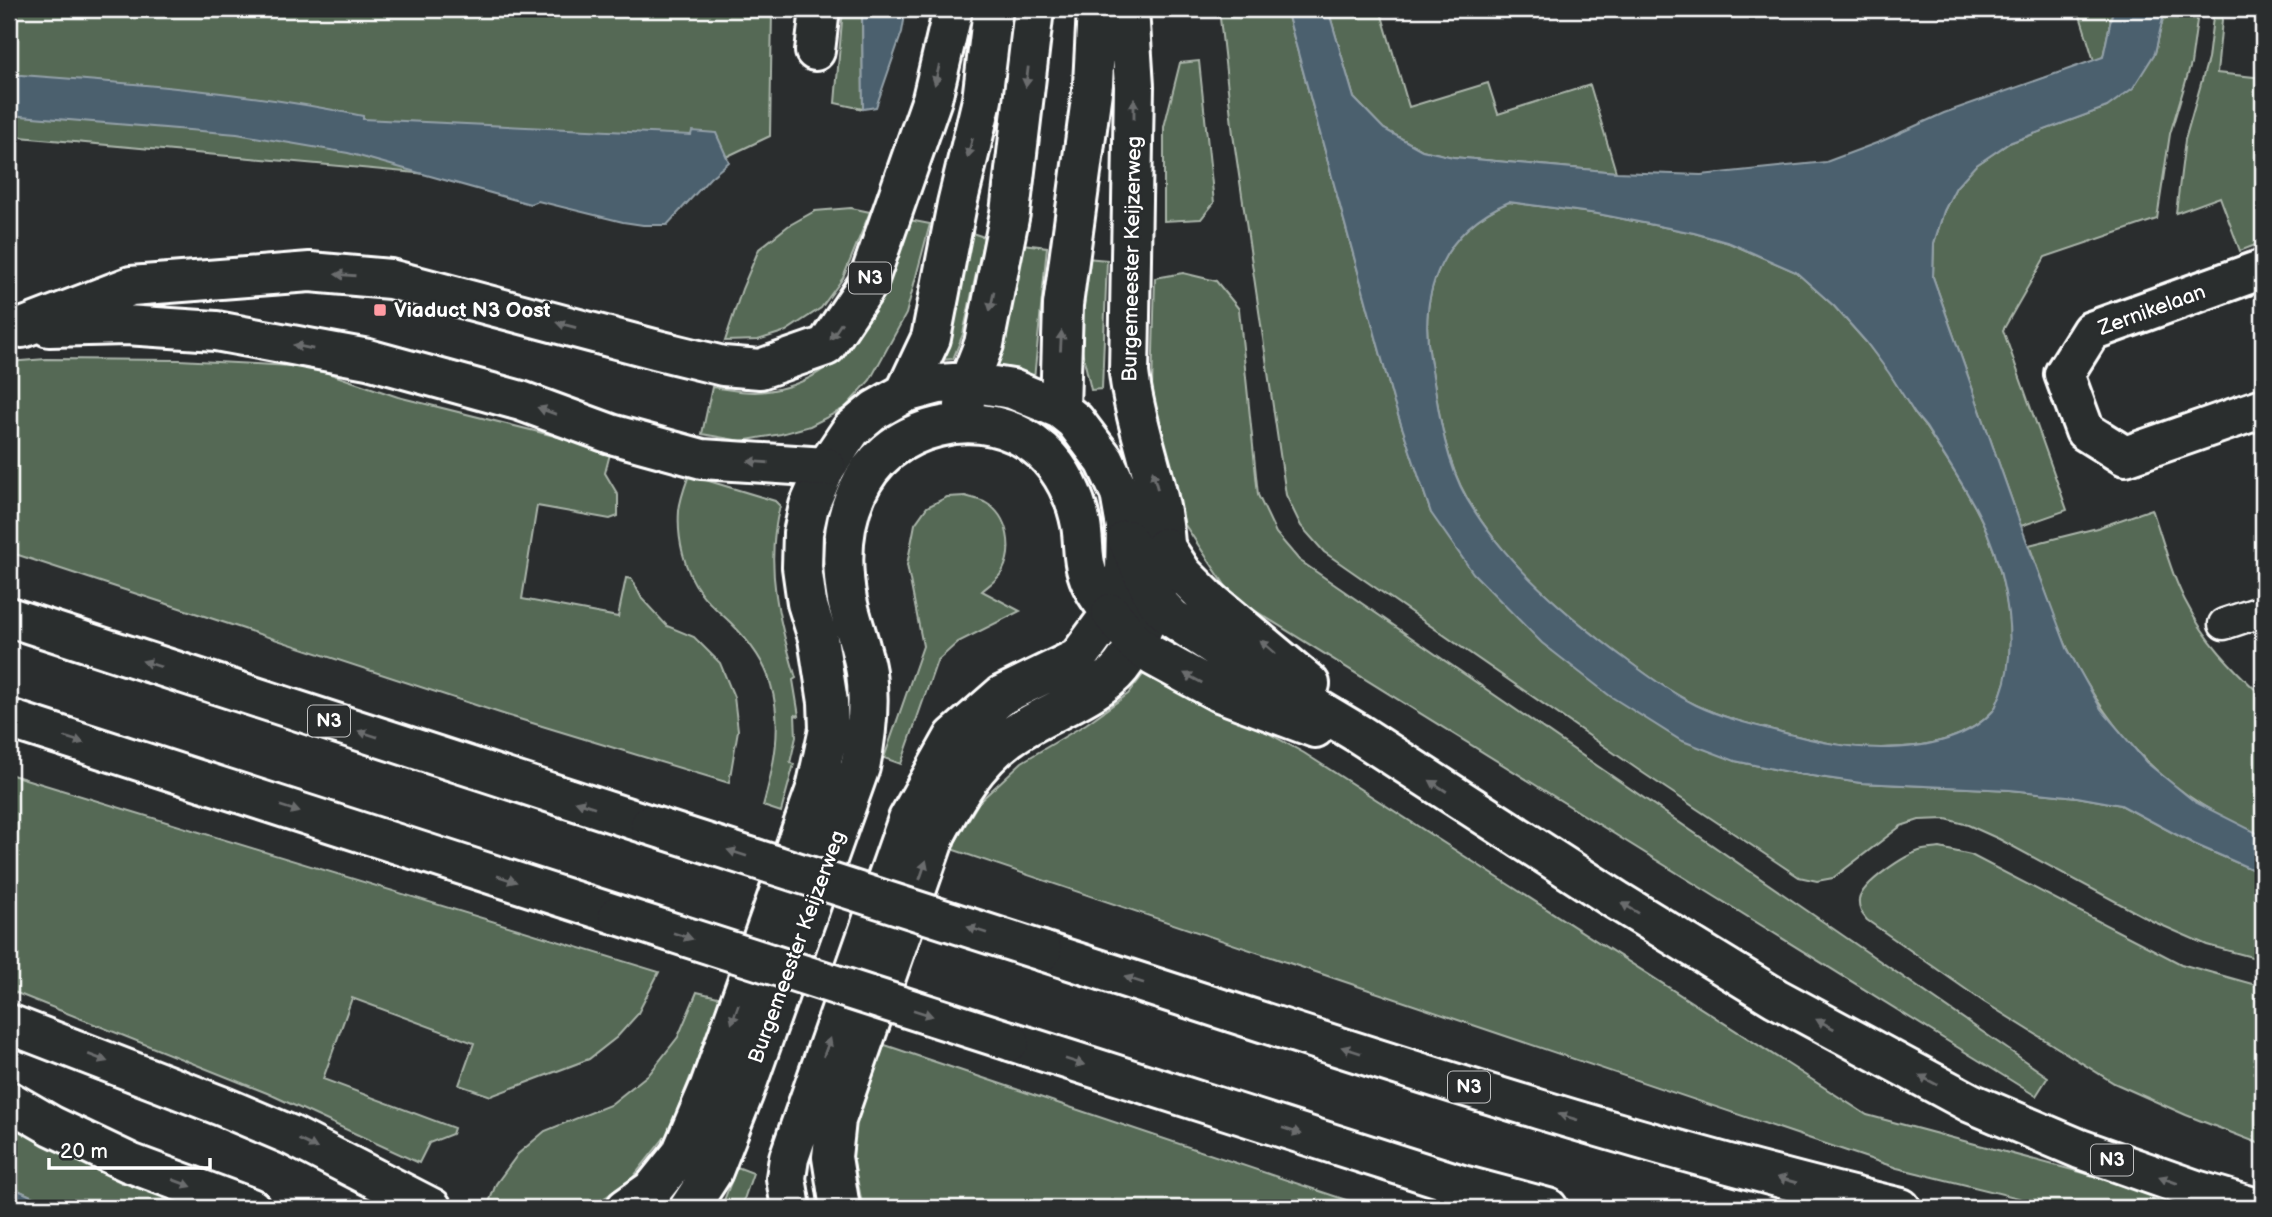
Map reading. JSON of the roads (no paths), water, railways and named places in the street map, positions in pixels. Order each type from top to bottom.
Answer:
[{"type":"main road","points":[[816,51],[820,9]]},
{"type":"main road","name":"N3","points":[[15,328],[131,286],[310,272],[390,279],[723,366],[760,369],[826,346],[867,285],[932,99],[953,9]]},
{"type":"main road","points":[[905,393],[931,338],[957,204],[982,100],[993,9]]},
{"type":"main road","points":[[960,422],[969,382],[984,344],[1010,213],[1034,9]]},
{"type":"main road","points":[[1060,409],[1063,305],[1093,84],[1097,9]]},
{"type":"main road","name":"Burgemeester Keijzerweg","points":[[1129,9],[1134,113],[1129,373],[1133,406],[1156,481],[1165,547]]},
{"type":"main road","name":"Zernikelaan","points":[[2263,270],[2091,331],[2064,374],[2085,432],[2125,456],[2263,408]]},
{"type":"main road","name":"N3","points":[[15,328],[126,325],[216,331],[368,359],[521,401],[611,434],[702,459],[826,467]]},
{"type":"main road","points":[[791,1208],[786,1178],[789,1158],[820,1116],[954,737],[1002,695],[1078,658],[1111,613],[1125,570],[1127,539],[1120,494],[1105,461],[1075,421],[1060,409],[1012,388],[969,382],[939,384],[905,393],[875,410],[851,430],[826,467],[809,506],[803,533],[802,566],[807,603],[818,638],[828,702],[833,793]]},
{"type":"main road","points":[[833,793],[868,731],[866,670],[848,603],[842,561],[843,537],[849,511],[862,481],[874,463],[897,443],[915,434],[960,422],[999,427],[1025,438],[1055,465],[1072,494],[1081,527],[1087,573],[1095,593],[1111,613]]},
{"type":"main road","name":"N3","points":[[1127,539],[1155,600],[1172,618],[1237,661],[1359,734],[1616,900],[1776,998],[1971,1102],[2080,1149],[2196,1190],[2257,1208]]},
{"type":"main road","points":[[922,827],[957,795],[982,763],[1009,738],[1094,690],[1119,669],[1136,644],[1155,600],[1165,547]]},
{"type":"main road","name":"N3","points":[[1165,547],[1183,574],[1208,598],[1251,632],[1393,757]]},
{"type":"main road","name":"N3","points":[[1111,613],[1136,644],[1219,692],[1393,757]]},
{"type":"main road","name":"N3","points":[[9,618],[1431,1076],[1821,1189],[1900,1208]]},
{"type":"main road","points":[[9,719],[1462,1185],[1548,1208]]},
{"type":"main road","name":"Burgemeester Keijzerweg","points":[[727,1091],[833,793]]},
{"type":"main road","points":[[9,1024],[225,1107],[302,1141],[432,1208]]},
{"type":"main road","points":[[626,1208],[653,1189],[727,1091]]},
{"type":"main road","points":[[690,1208],[713,1171],[727,1091]]},
{"type":"main road","points":[[9,1101],[52,1126],[130,1163],[251,1208]]},
{"type":"main road","points":[[820,1116],[832,1157],[840,1208]]},
{"type":"lane","points":[[2224,624],[2263,611]]},
{"type":"water","points":[[862,9],[906,9],[902,32],[876,107],[863,109]]},
{"type":"water","points":[[1286,9],[1328,9],[1354,98],[1384,129],[1422,150],[1453,157],[1616,172],[1701,175],[1826,162],[1944,113],[2103,57],[2113,9],[2162,9],[2163,18],[2155,53],[2133,88],[2107,107],[2009,143],[1975,166],[1956,187],[1944,211],[1934,243],[1933,277],[2067,648],[2101,709],[2146,762],[2195,802],[2263,836],[2263,874],[2194,844],[2121,805],[2010,790],[1861,783],[1798,774],[1735,761],[1680,740],[1610,696],[1542,643],[1473,573],[1431,513],[1394,403]],"holes":[[[1509,202],[1598,214],[1730,243],[1796,272],[1834,306],[1866,342],[1959,479],[1994,550],[2005,591],[2009,655],[1996,707],[1982,721],[1941,741],[1896,748],[1868,748],[1806,738],[1717,714],[1674,693],[1653,679],[1571,616],[1532,581],[1481,521],[1467,499],[1452,465],[1442,430],[1430,358],[1428,309],[1441,265],[1468,228]]]},
{"type":"water","points":[[9,74],[231,94],[319,107],[363,116],[363,119],[691,135],[692,131],[716,133],[729,162],[710,178],[667,225],[643,225],[538,201],[530,204],[348,153],[237,134],[9,115]]},
{"type":"water","points":[[9,1186],[57,1208],[9,1208]]},
{"type":"place","name":"Viaduct N3 Oost","points":[[380,310]]}]
